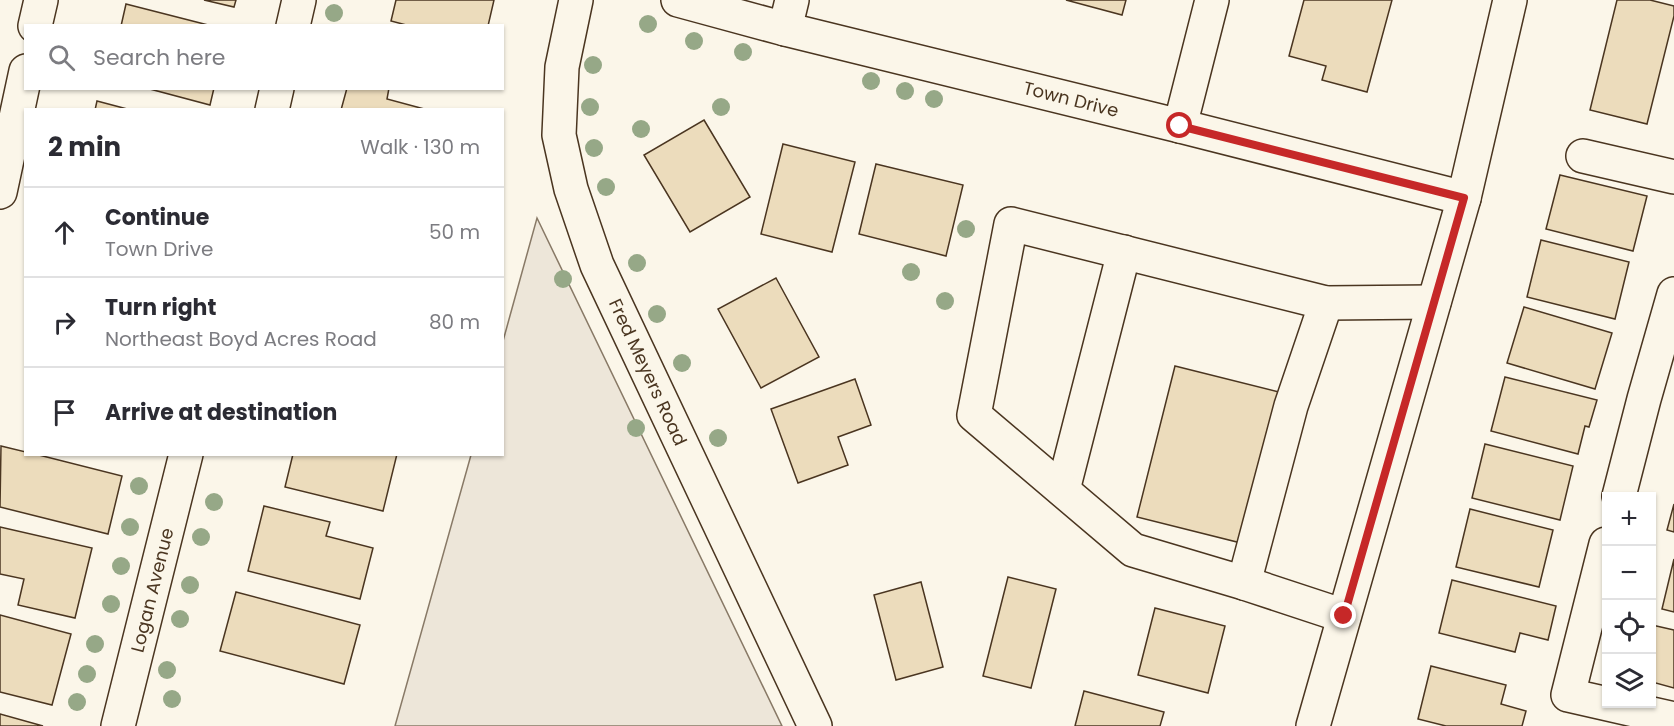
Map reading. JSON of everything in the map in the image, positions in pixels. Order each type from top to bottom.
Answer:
[{"type":"street","points":[[35,24],[40,0]]},
{"type":"street","points":[[293,24],[299,0]]},
{"type":"street","name":"Fred Meyers Road","points":[[576,0],[562,67],[559,135],[571,189],[597,265],[815,726]]},
{"type":"street","name":"Town Drive","points":[[678,0],[789,15],[1180,126],[1464,198]]},
{"type":"street","points":[[1180,126],[1212,0]]},
{"type":"street","points":[[1313,726],[1464,198],[1510,0]]},
{"type":"street","points":[[0,192],[24,80]]},
{"type":"street","points":[[272,108],[277,90]]},
{"type":"street","points":[[1583,156],[1674,177]]},
{"type":"street","points":[[1344,616],[1133,550],[974,415],[1011,224],[1326,303],[1434,302]]},
{"type":"street","points":[[1063,490],[1124,252]]},
{"type":"street","points":[[1620,492],[1674,294]]},
{"type":"street","points":[[1244,583],[1291,406],[1326,303]]},
{"type":"street","name":"Logan Avenue","points":[[118,726],[186,456]]},
{"type":"street","points":[[1605,546],[1568,695],[1674,719]]},
{"type":"shaded area","points":[[537,218],[782,726],[395,726],[471,456],[504,456],[504,337]]},
{"type":"building","points":[[204,0],[236,0],[234,7]]},
{"type":"building","points":[[396,0],[494,0],[488,24],[402,24],[391,21]]},
{"type":"building","points":[[1066,0],[1126,0],[1122,15]]},
{"type":"building","points":[[1304,0],[1392,0],[1367,92],[1322,80],[1326,66],[1289,56]]},
{"type":"building","points":[[1617,0],[1650,0],[1674,6],[1674,16],[1647,124],[1590,110]]},
{"type":"building","points":[[126,4],[204,24],[121,24]]},
{"type":"building","points":[[154,90],[214,90],[210,105]]},
{"type":"building","points":[[346,90],[389,90],[387,99],[421,108],[342,108]]},
{"type":"building","points":[[97,101],[123,108],[95,108]]},
{"type":"building","points":[[704,120],[750,197],[690,232],[644,155]]},
{"type":"building","points":[[783,144],[855,162],[832,252],[761,234]]},
{"type":"building","points":[[876,164],[963,185],[946,256],[859,234]]},
{"type":"building","points":[[1560,175],[1647,196],[1633,251],[1546,229]]},
{"type":"building","points":[[1541,240],[1629,262],[1615,319],[1527,297]]},
{"type":"building","points":[[776,278],[819,357],[761,388],[718,309]]},
{"type":"building","points":[[1524,307],[1612,333],[1595,389],[1507,363]]},
{"type":"building","points":[[1175,366],[1279,392],[1241,543],[1137,517]]},
{"type":"building","points":[[1505,377],[1597,400],[1589,427],[1585,426],[1578,454],[1491,431]]},
{"type":"building","points":[[855,379],[871,425],[838,437],[848,465],[798,483],[771,409]]},
{"type":"building","points":[[1485,444],[1573,466],[1560,520],[1472,498]]},
{"type":"building","points":[[1,446],[24,452],[24,456],[43,456],[122,476],[108,534],[0,507]]},
{"type":"building","points":[[293,456],[397,456],[383,511],[285,487]]},
{"type":"building","points":[[1674,504],[1674,532],[1667,530]]},
{"type":"building","points":[[264,506],[330,522],[326,536],[373,548],[360,599],[248,571]]},
{"type":"building","points":[[1470,509],[1553,530],[1539,587],[1456,567]]},
{"type":"building","points":[[0,527],[92,548],[75,618],[18,605],[24,579],[0,574]]},
{"type":"building","points":[[1674,559],[1674,612],[1662,609]]},
{"type":"building","points":[[1008,577],[1056,589],[1031,688],[983,676]]},
{"type":"building","points":[[1452,580],[1556,606],[1548,640],[1520,633],[1515,652],[1439,633]]},
{"type":"building","points":[[921,582],[943,667],[896,680],[874,595]]},
{"type":"building","points":[[236,592],[360,625],[344,684],[220,651]]},
{"type":"building","points":[[1155,608],[1225,626],[1208,693],[1138,675]]},
{"type":"building","points":[[0,615],[71,634],[52,705],[0,692]]},
{"type":"building","points":[[1656,626],[1674,630],[1674,688],[1656,683]]},
{"type":"building","points":[[1431,666],[1506,685],[1501,704],[1526,711],[1522,726],[1446,726],[1418,719]]},
{"type":"building","points":[[1084,691],[1164,712],[1160,726],[1075,726]]},
{"type":"building","points":[[0,714],[43,726],[0,726]]},
{"type":"route","points":[[1180,126],[1464,198],[1344,616]]}]
